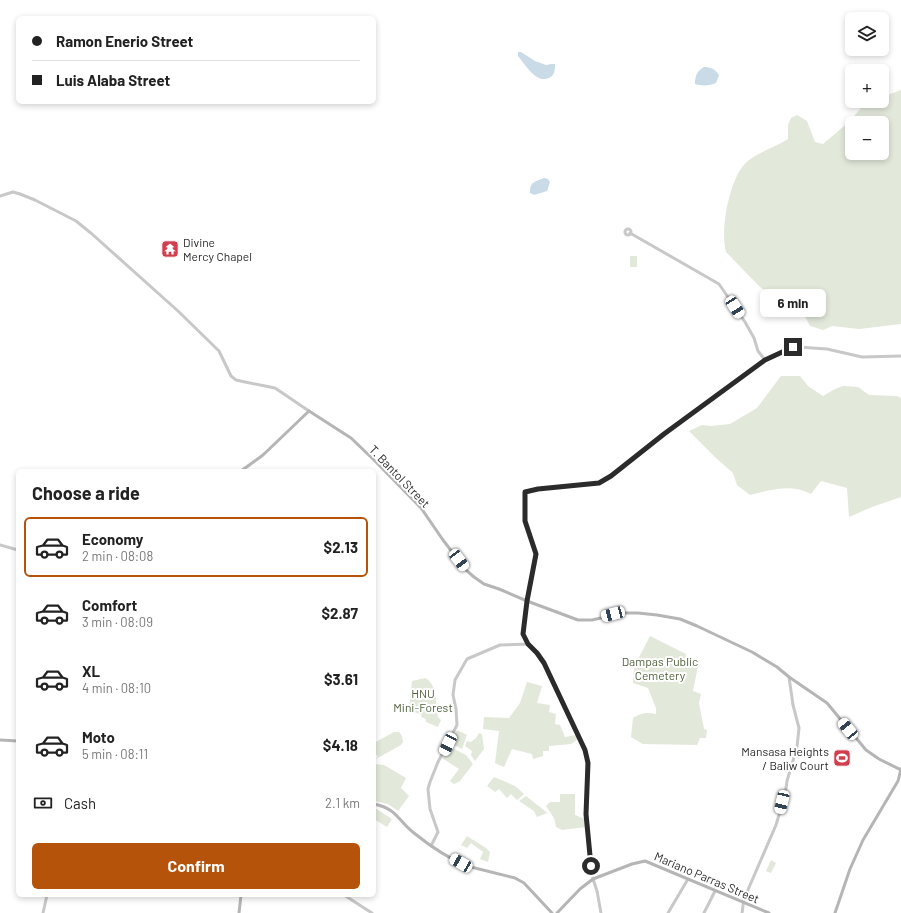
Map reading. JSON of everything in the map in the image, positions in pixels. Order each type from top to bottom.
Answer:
[{"type":"main road","points":[[244,469],[263,455],[309,411]]},
{"type":"main road","name":"T. Bantol Street","points":[[309,411],[351,438],[421,508],[443,540],[474,577],[484,584],[584,621],[623,613],[648,613],[680,619],[752,652],[777,667],[827,703],[866,750],[879,759],[901,770]]},
{"type":"main road","points":[[0,740],[16,741]]},
{"type":"main road","points":[[835,913],[850,869],[863,840],[898,781],[901,770]]},
{"type":"main road","points":[[376,805],[392,811],[412,832],[431,846],[468,866],[515,878],[524,883],[552,913]]},
{"type":"main road","name":"Mariano Parras Street","points":[[557,913],[580,889],[593,879],[632,864],[645,861],[768,913]]},
{"type":"main road","points":[[239,913],[241,897]]},
{"type":"street","points":[[0,196],[13,192],[20,194],[35,200],[76,222],[92,234],[178,311],[219,351],[231,376],[236,380],[275,388],[309,411]]},
{"type":"street","points":[[630,233],[719,284],[745,322],[754,338],[758,351],[765,360]]},
{"type":"street","points":[[601,913],[593,879],[586,814],[587,757],[577,732],[544,663],[528,644],[523,634],[527,601],[536,554],[525,521],[525,492],[538,489],[599,483],[611,476],[664,434],[765,360],[787,349],[798,347],[827,349],[862,357],[901,356]]},
{"type":"street","points":[[0,545],[16,549]]},
{"type":"street","points":[[431,846],[438,832],[430,809],[428,789],[438,762],[457,725],[456,708],[453,695],[455,680],[467,659],[500,645],[528,644]]},
{"type":"street","points":[[742,913],[744,899],[776,825],[797,747],[799,728],[793,705],[789,677]]},
{"type":"street","points":[[668,913],[688,879]]},
{"type":"street","points":[[704,913],[715,891]]},
{"type":"street","points":[[43,913],[46,897]]},
{"type":"street","points":[[347,897],[372,913]]},
{"type":"green space","points":[[901,90],[901,324],[859,329],[832,326],[823,330],[810,326],[806,318],[773,298],[758,285],[726,252],[724,243],[725,220],[730,195],[738,174],[743,166],[753,157],[788,139],[788,125],[791,118],[797,115],[807,121],[815,142],[823,144],[845,125],[845,160],[889,160],[889,116],[854,116],[861,108],[889,108],[889,94]]},
{"type":"green space","points":[[630,256],[637,256],[637,267],[630,267]]},
{"type":"green space","points":[[781,376],[800,376],[808,386],[823,396],[843,386],[858,387],[869,395],[897,396],[901,398],[901,497],[849,517],[847,488],[821,481],[811,494],[796,489],[780,488],[750,495],[737,485],[733,473],[689,431],[702,425],[711,426],[730,424],[757,408]]},
{"type":"green space","name":"Dampas Public Cemetery","points":[[650,636],[686,654],[685,663],[698,666],[693,691],[701,694],[699,703],[704,729],[707,730],[706,738],[700,738],[697,745],[643,744],[631,737],[633,718],[644,713],[656,714],[656,708],[648,688],[633,683],[634,667]]},
{"type":"green space","name":"HNU Mini-Forest","points":[[425,678],[434,689],[438,717],[441,720],[438,727],[426,722],[426,719],[421,717],[422,715],[409,710],[412,681]]},
{"type":"green space","points":[[527,682],[542,686],[537,703],[550,705],[549,712],[556,714],[555,724],[560,725],[565,737],[576,735],[578,739],[571,744],[549,746],[549,751],[543,751],[543,756],[533,759],[532,754],[512,749],[504,767],[495,763],[499,731],[483,729],[484,717],[509,718],[520,703]]},
{"type":"green space","points":[[457,730],[467,735],[462,749],[450,743]]},
{"type":"green space","points":[[394,732],[399,732],[402,736],[403,742],[401,745],[376,759],[378,757],[376,754],[376,742]]},
{"type":"green space","points":[[479,733],[482,734],[484,749],[475,761],[471,755],[472,751],[465,746],[467,741],[471,742]]},
{"type":"green space","points":[[448,746],[466,755],[473,764],[460,781],[454,784],[450,781],[459,769],[442,758]]},
{"type":"green space","points":[[376,764],[384,765],[406,778],[401,788],[409,796],[398,811],[388,804],[376,801]]},
{"type":"green space","points":[[494,777],[515,786],[524,794],[517,800],[511,794],[507,798],[499,789],[495,792],[487,786]]},
{"type":"green space","points":[[560,794],[575,794],[575,815],[585,819],[586,827],[562,830],[556,827],[554,818],[546,806],[550,802],[560,802]]},
{"type":"green space","points":[[526,796],[547,813],[537,817],[534,811],[519,801]]},
{"type":"green space","points":[[376,809],[392,819],[387,827],[376,820]]},
{"type":"green space","points":[[467,836],[490,852],[488,862],[480,859],[483,852],[471,843],[467,848],[461,845]]},
{"type":"green space","points":[[771,860],[776,863],[771,873],[766,871]]},
{"type":"water","points":[[518,52],[521,52],[535,61],[546,65],[555,64],[554,74],[549,78],[544,79],[535,76],[518,56]]},
{"type":"water","points":[[704,67],[713,69],[719,75],[716,83],[711,85],[695,84],[697,74]]},
{"type":"water","points":[[544,178],[548,179],[550,182],[547,191],[534,195],[530,193],[532,184]]},
{"type":"place","name":"Divine Mercy Chapel","points":[[170,249]]},
{"type":"place","name":"Mansasa Heights / Baliw Court","points":[[842,758]]},
{"type":"route","points":[[591,866],[586,814],[588,763],[585,750],[544,663],[528,644],[523,634],[527,601],[536,554],[525,521],[525,492],[538,489],[599,483],[611,476],[664,434],[765,360],[793,347]]}]
